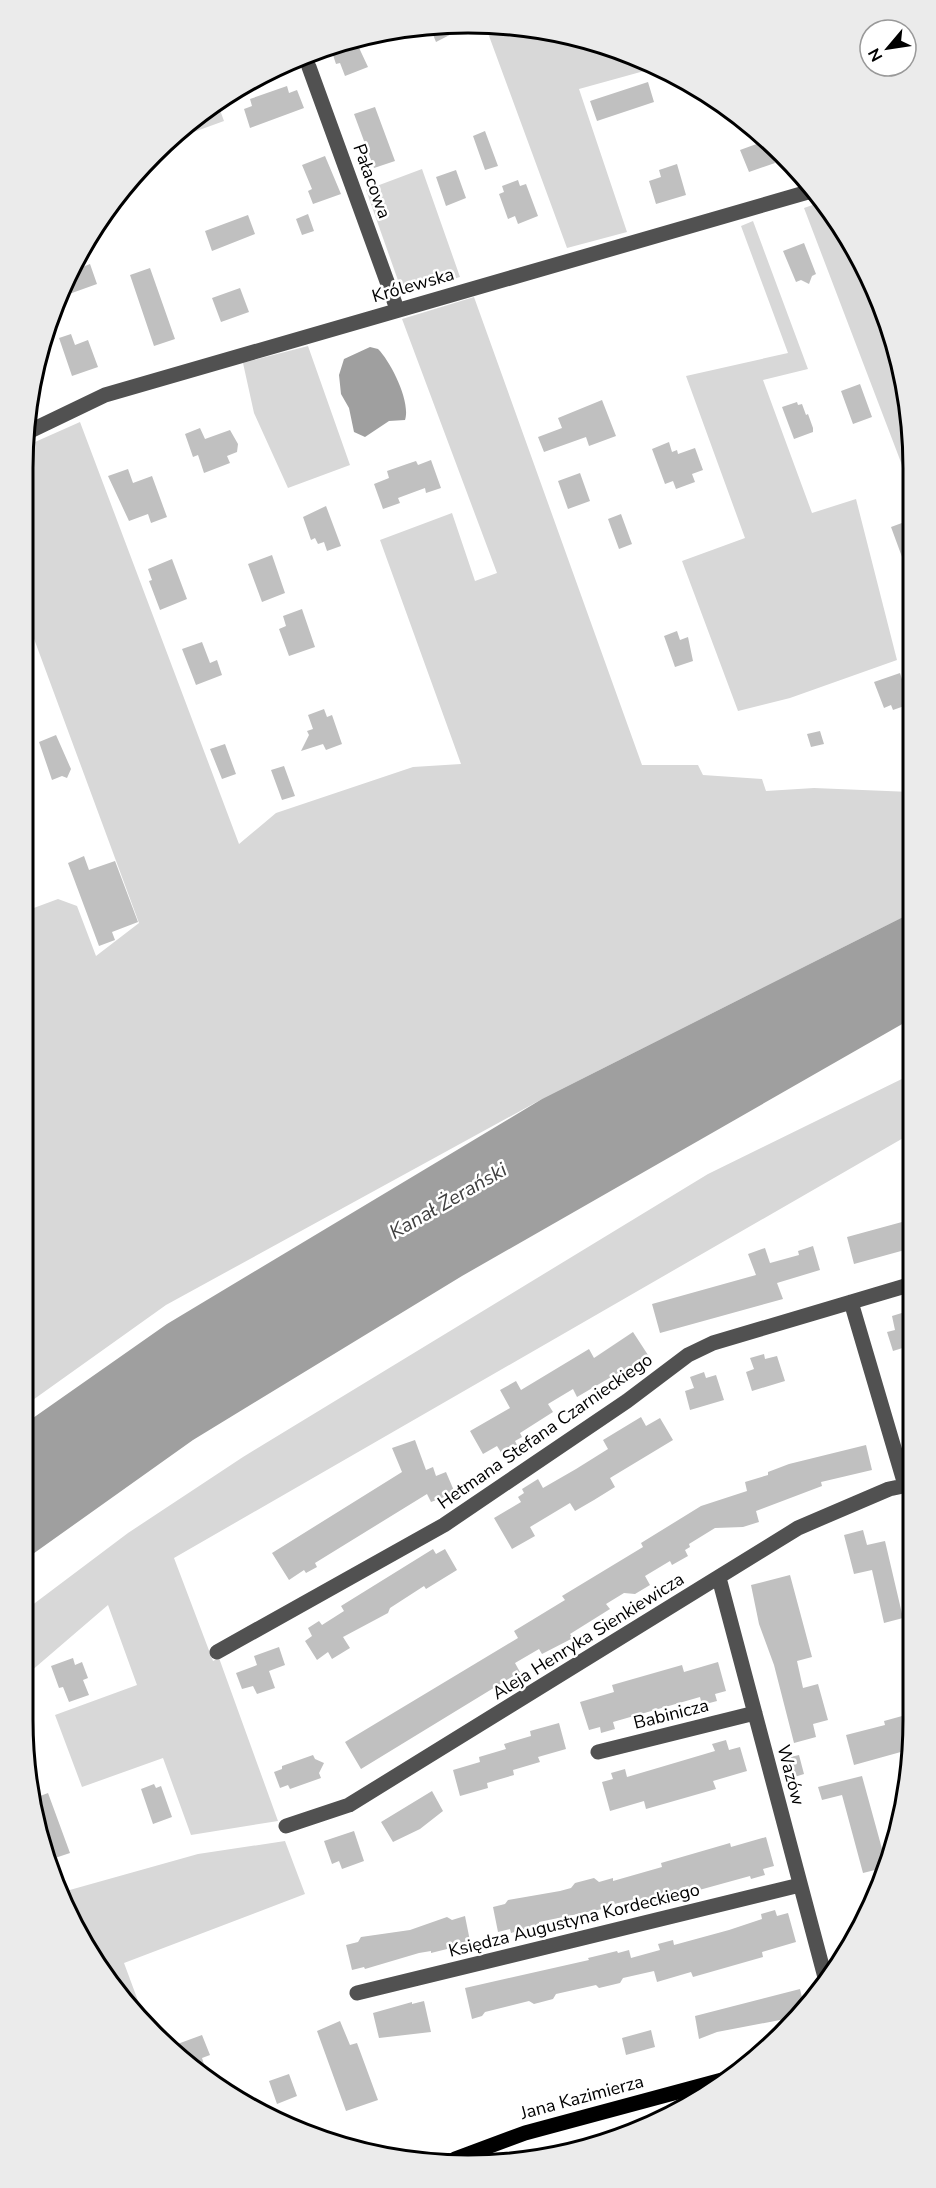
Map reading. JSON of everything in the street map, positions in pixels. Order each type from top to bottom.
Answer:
[{"type":"main road","name":"Jana Kazimierza","points":[[466,2155],[525,2133],[707,2084]]},
{"type":"street","name":"Pałacowa","points":[[309,67],[397,309]]},
{"type":"street","name":"Królewska","points":[[35,429],[105,395],[805,193]]},
{"type":"street","name":"Hetmana Stefana Czarnieckiego","points":[[217,1652],[444,1525],[627,1401],[688,1355],[713,1343],[903,1287]]},
{"type":"street","points":[[852,1302],[903,1466]]},
{"type":"street","name":"Aleja Henryka Sienkiewicza","points":[[286,1826],[349,1805],[798,1528],[889,1489],[903,1486]]},
{"type":"street","name":"Wazów","points":[[718,1578],[823,1971]]},
{"type":"street","name":"Babinicza","points":[[598,1752],[755,1713]]},
{"type":"street","name":"Księdza Augustyna Kordeckiego","points":[[357,1993],[800,1885]]},
{"type":"shaded area","points":[[488,34],[553,41],[608,56],[645,71],[579,89],[627,232],[567,248]]},
{"type":"shaded area","points":[[220,110],[224,121],[191,133]]},
{"type":"shaded area","points":[[422,169],[460,277],[413,291],[400,286],[366,190]]},
{"type":"shaded area","points":[[814,204],[830,226],[858,276],[880,328],[895,383],[903,468],[804,208]]},
{"type":"shaded area","points":[[753,221],[808,369],[763,380],[812,513],[856,499],[897,660],[790,698],[738,711],[682,561],[745,538],[686,376],[788,353],[741,226]]},
{"type":"shaded area","points":[[474,297],[642,765],[698,765],[703,775],[762,779],[766,791],[814,788],[903,792],[903,917],[542,1099],[166,1305],[33,1400],[33,908],[58,899],[77,906],[96,956],[139,923],[33,636],[34,442],[80,422],[239,844],[276,813],[413,767],[461,764],[380,540],[452,513],[475,581],[497,573],[402,319]]},
{"type":"shaded area","points":[[308,346],[350,465],[288,488],[254,413],[243,363]]},
{"type":"shaded area","points":[[903,1078],[903,1138],[174,1558],[213,1661],[219,1658],[278,1821],[191,1835],[163,1758],[82,1787],[55,1715],[137,1685],[108,1605],[33,1669],[33,1604],[128,1533],[243,1457],[708,1174]]},
{"type":"shaded area","points":[[285,1841],[305,1894],[124,1963],[140,2005],[106,1962],[91,1938],[68,1890],[198,1854]]},
{"type":"water","points":[[370,347],[378,349],[394,372],[403,393],[406,412],[405,420],[389,421],[365,437],[354,432],[349,408],[341,394],[339,375],[344,359]]},
{"type":"water","name":"Kanał Żerański","points":[[903,917],[903,1024],[462,1276],[193,1440],[33,1554],[33,1418],[167,1324],[542,1099]]},
{"type":"building","points":[[452,34],[436,42],[433,35]]},
{"type":"building","points":[[359,47],[368,67],[345,76],[340,63],[336,64],[333,55]]},
{"type":"building","points":[[648,82],[654,102],[597,121],[590,101]]},
{"type":"building","points":[[287,86],[289,93],[297,90],[304,108],[250,128],[244,109],[252,106],[250,99]]},
{"type":"building","points":[[375,107],[395,161],[374,168],[354,114]]},
{"type":"building","points":[[485,131],[498,166],[485,170],[473,136]]},
{"type":"building","points":[[758,144],[773,157],[775,163],[749,172],[740,150]]},
{"type":"building","points":[[325,156],[341,194],[313,204],[308,191],[312,189],[302,165]]},
{"type":"building","points":[[677,164],[686,195],[656,204],[649,181],[661,177],[659,170]]},
{"type":"building","points":[[456,170],[466,198],[446,206],[436,177]]},
{"type":"building","points":[[518,180],[520,186],[526,184],[538,216],[518,224],[515,216],[508,219],[499,194],[504,192],[502,186]]},
{"type":"building","points":[[308,214],[314,231],[302,235],[296,219]]},
{"type":"building","points":[[248,215],[255,234],[212,251],[205,231]]},
{"type":"building","points":[[804,243],[816,274],[812,276],[809,284],[801,280],[796,282],[783,251]]},
{"type":"building","points":[[90,264],[97,284],[70,294],[78,276],[82,267]]},
{"type":"building","points":[[150,268],[175,339],[154,346],[130,275]]},
{"type":"building","points":[[240,288],[249,312],[221,322],[212,298]]},
{"type":"building","points":[[71,334],[75,345],[88,340],[98,367],[72,376],[59,338]]},
{"type":"building","points":[[860,384],[872,417],[853,424],[841,391]]},
{"type":"building","points":[[602,400],[616,436],[589,446],[586,437],[544,452],[538,437],[562,428],[558,418]]},
{"type":"building","points":[[797,402],[798,405],[802,404],[806,415],[808,414],[813,432],[794,439],[782,407]]},
{"type":"building","points":[[200,428],[205,439],[230,430],[238,444],[237,452],[227,456],[230,463],[204,473],[198,455],[193,457],[185,434]]},
{"type":"building","points":[[669,442],[672,452],[677,450],[678,454],[695,448],[703,470],[692,474],[695,482],[676,489],[673,481],[665,484],[652,449]]},
{"type":"building","points":[[431,460],[441,488],[426,493],[425,488],[398,498],[400,503],[383,509],[374,484],[389,478],[387,471],[416,461],[418,465]]},
{"type":"building","points":[[128,469],[133,483],[152,476],[167,517],[151,523],[148,514],[129,521],[108,476]]},
{"type":"building","points":[[580,473],[590,501],[568,509],[558,481]]},
{"type":"building","points":[[326,506],[341,546],[327,551],[324,542],[318,544],[315,538],[311,540],[303,517]]},
{"type":"building","points":[[621,514],[632,544],[619,549],[608,519]]},
{"type":"building","points":[[903,523],[903,560],[891,527]]},
{"type":"building","points":[[272,555],[285,593],[262,602],[248,564]]},
{"type":"building","points":[[172,559],[187,599],[160,610],[149,581],[152,580],[148,569]]},
{"type":"building","points":[[302,609],[315,647],[289,656],[279,629],[286,626],[283,616]]},
{"type":"building","points":[[677,631],[680,640],[688,637],[693,661],[675,667],[664,636]]},
{"type":"building","points":[[202,642],[210,663],[217,660],[222,675],[196,685],[182,649]]},
{"type":"building","points":[[900,673],[903,682],[903,706],[893,710],[891,705],[884,708],[874,682]]},
{"type":"building","points":[[324,709],[327,717],[332,715],[342,744],[326,750],[323,744],[301,751],[309,735],[307,731],[313,729],[308,715]]},
{"type":"building","points":[[820,731],[824,744],[811,747],[807,734]]},
{"type":"building","points":[[56,735],[71,769],[67,778],[62,776],[52,780],[39,742]]},
{"type":"building","points":[[225,744],[236,774],[222,779],[210,749]]},
{"type":"building","points":[[284,766],[295,796],[282,800],[271,770]]},
{"type":"building","points":[[84,856],[89,870],[115,861],[138,922],[112,932],[115,940],[99,946],[68,863]]},
{"type":"building","points":[[902,1222],[903,1250],[854,1264],[847,1237]]},
{"type":"building","points":[[813,1246],[820,1270],[777,1283],[783,1299],[660,1333],[652,1304],[756,1275],[748,1254],[765,1248],[770,1263],[799,1255],[798,1251]]},
{"type":"building","points":[[903,1313],[903,1348],[893,1351],[887,1332],[895,1330],[892,1316]]},
{"type":"building","points":[[633,1332],[648,1355],[634,1364],[639,1372],[623,1381],[618,1373],[577,1397],[573,1389],[548,1404],[553,1412],[520,1433],[522,1437],[515,1441],[517,1445],[502,1454],[497,1446],[483,1454],[470,1431],[510,1408],[500,1390],[516,1381],[521,1390],[589,1349],[594,1358]]},
{"type":"building","points":[[764,1354],[765,1359],[777,1356],[785,1381],[752,1391],[746,1372],[754,1369],[750,1358]]},
{"type":"building","points":[[704,1372],[706,1378],[716,1375],[724,1400],[690,1410],[685,1391],[694,1388],[690,1377]]},
{"type":"building","points":[[641,1417],[646,1426],[660,1418],[673,1440],[610,1478],[615,1487],[594,1500],[575,1511],[570,1503],[530,1527],[535,1536],[512,1549],[494,1518],[521,1502],[518,1497],[524,1493],[522,1489],[538,1479],[543,1488],[576,1469],[608,1449],[603,1440]]},
{"type":"building","points":[[415,1440],[426,1470],[433,1467],[436,1476],[446,1472],[455,1493],[431,1502],[427,1494],[315,1563],[317,1567],[306,1573],[304,1570],[289,1580],[272,1553],[402,1472],[392,1448]]},
{"type":"building","points":[[866,1445],[872,1470],[821,1482],[822,1486],[756,1511],[759,1522],[743,1527],[715,1528],[689,1544],[690,1547],[685,1550],[688,1556],[672,1565],[670,1561],[645,1576],[650,1585],[635,1594],[624,1593],[606,1604],[610,1609],[570,1634],[573,1638],[542,1654],[539,1649],[515,1663],[520,1672],[361,1769],[345,1742],[518,1638],[514,1631],[565,1600],[562,1596],[643,1547],[641,1543],[701,1506],[747,1491],[745,1482],[768,1475],[768,1472],[789,1464]]},
{"type":"building","points":[[863,1530],[867,1545],[885,1541],[903,1618],[884,1623],[872,1570],[854,1574],[844,1535]]},
{"type":"building","points":[[433,1549],[436,1554],[445,1549],[457,1570],[426,1589],[424,1586],[390,1608],[388,1613],[343,1637],[350,1648],[332,1659],[328,1652],[317,1660],[305,1641],[312,1636],[308,1628],[319,1621],[322,1625],[344,1611],[341,1606]]},
{"type":"building","points":[[790,1575],[812,1657],[797,1661],[803,1688],[818,1684],[828,1720],[813,1724],[816,1737],[794,1743],[774,1665],[759,1624],[751,1585]]},
{"type":"building","points":[[279,1647],[285,1665],[269,1671],[275,1688],[257,1694],[253,1686],[242,1689],[236,1673],[257,1665],[254,1656]]},
{"type":"building","points":[[73,1658],[75,1665],[82,1662],[88,1678],[83,1680],[89,1695],[69,1702],[63,1687],[59,1688],[51,1666]]},
{"type":"building","points":[[718,1662],[726,1691],[715,1694],[717,1701],[702,1705],[700,1697],[613,1722],[615,1729],[601,1733],[600,1727],[589,1730],[580,1702],[614,1692],[612,1685],[682,1665],[684,1672]]},
{"type":"building","points":[[903,1716],[902,1752],[854,1765],[846,1735],[885,1725],[884,1721]]},
{"type":"building","points":[[559,1723],[566,1749],[538,1757],[540,1762],[513,1770],[514,1775],[487,1783],[488,1788],[460,1796],[453,1770],[480,1762],[479,1757],[506,1749],[504,1744],[531,1736],[530,1731]]},
{"type":"building","points":[[726,1740],[729,1750],[740,1747],[747,1771],[713,1781],[716,1789],[646,1809],[644,1801],[610,1811],[602,1782],[613,1779],[611,1773],[625,1769],[627,1777],[715,1751],[712,1744]]},
{"type":"building","points":[[313,1755],[315,1759],[324,1763],[319,1773],[321,1778],[290,1789],[288,1785],[280,1788],[274,1772],[282,1769],[282,1766]]},
{"type":"building","points":[[799,1755],[804,1774],[788,1779],[782,1759]]},
{"type":"building","points":[[862,1776],[883,1851],[876,1870],[863,1873],[842,1795],[822,1800],[818,1787]]},
{"type":"building","points":[[154,1784],[156,1788],[161,1786],[172,1817],[153,1824],[141,1789]]},
{"type":"building","points":[[432,1791],[443,1811],[420,1829],[393,1842],[381,1822]]},
{"type":"building","points":[[48,1793],[70,1853],[55,1858],[40,1796]]},
{"type":"building","points":[[354,1831],[364,1861],[342,1869],[339,1861],[332,1864],[324,1841]]},
{"type":"building","points":[[766,1837],[774,1866],[763,1869],[765,1875],[751,1879],[750,1876],[663,1900],[664,1904],[650,1908],[647,1898],[636,1901],[635,1899],[606,1906],[607,1908],[539,1922],[539,1925],[511,1933],[510,1929],[498,1932],[493,1907],[505,1904],[508,1900],[560,1891],[571,1888],[575,1883],[594,1878],[599,1882],[613,1878],[613,1881],[662,1867],[661,1863],[730,1843],[731,1847]]},
{"type":"building","points":[[775,1910],[777,1916],[788,1913],[796,1942],[762,1952],[763,1957],[693,1977],[691,1972],[657,1982],[654,1971],[623,1978],[620,1983],[599,1988],[596,1985],[556,1994],[553,1999],[534,2004],[529,2001],[485,2012],[482,2016],[472,2019],[465,1988],[589,1960],[588,1958],[617,1951],[618,1953],[629,1950],[631,1958],[660,1950],[658,1944],[673,1940],[674,1945],[729,1930],[762,1919],[761,1914]]},
{"type":"building","points":[[465,1916],[470,1941],[431,1953],[431,1951],[419,1953],[365,1969],[364,1967],[352,1970],[346,1945],[358,1942],[361,1937],[410,1930],[447,1917],[452,1920]]},
{"type":"building","points":[[800,1989],[802,1998],[784,2019],[717,2032],[699,2039],[695,2016]]},
{"type":"building","points":[[424,2001],[431,2032],[379,2038],[373,2013]]},
{"type":"building","points":[[340,2021],[350,2045],[357,2043],[378,2100],[346,2111],[317,2031]]},
{"type":"building","points":[[651,2030],[655,2047],[626,2055],[622,2038]]},
{"type":"building","points":[[202,2035],[210,2055],[202,2058],[205,2066],[181,2047],[178,2044]]},
{"type":"building","points":[[289,2074],[297,2096],[277,2104],[269,2081]]}]
